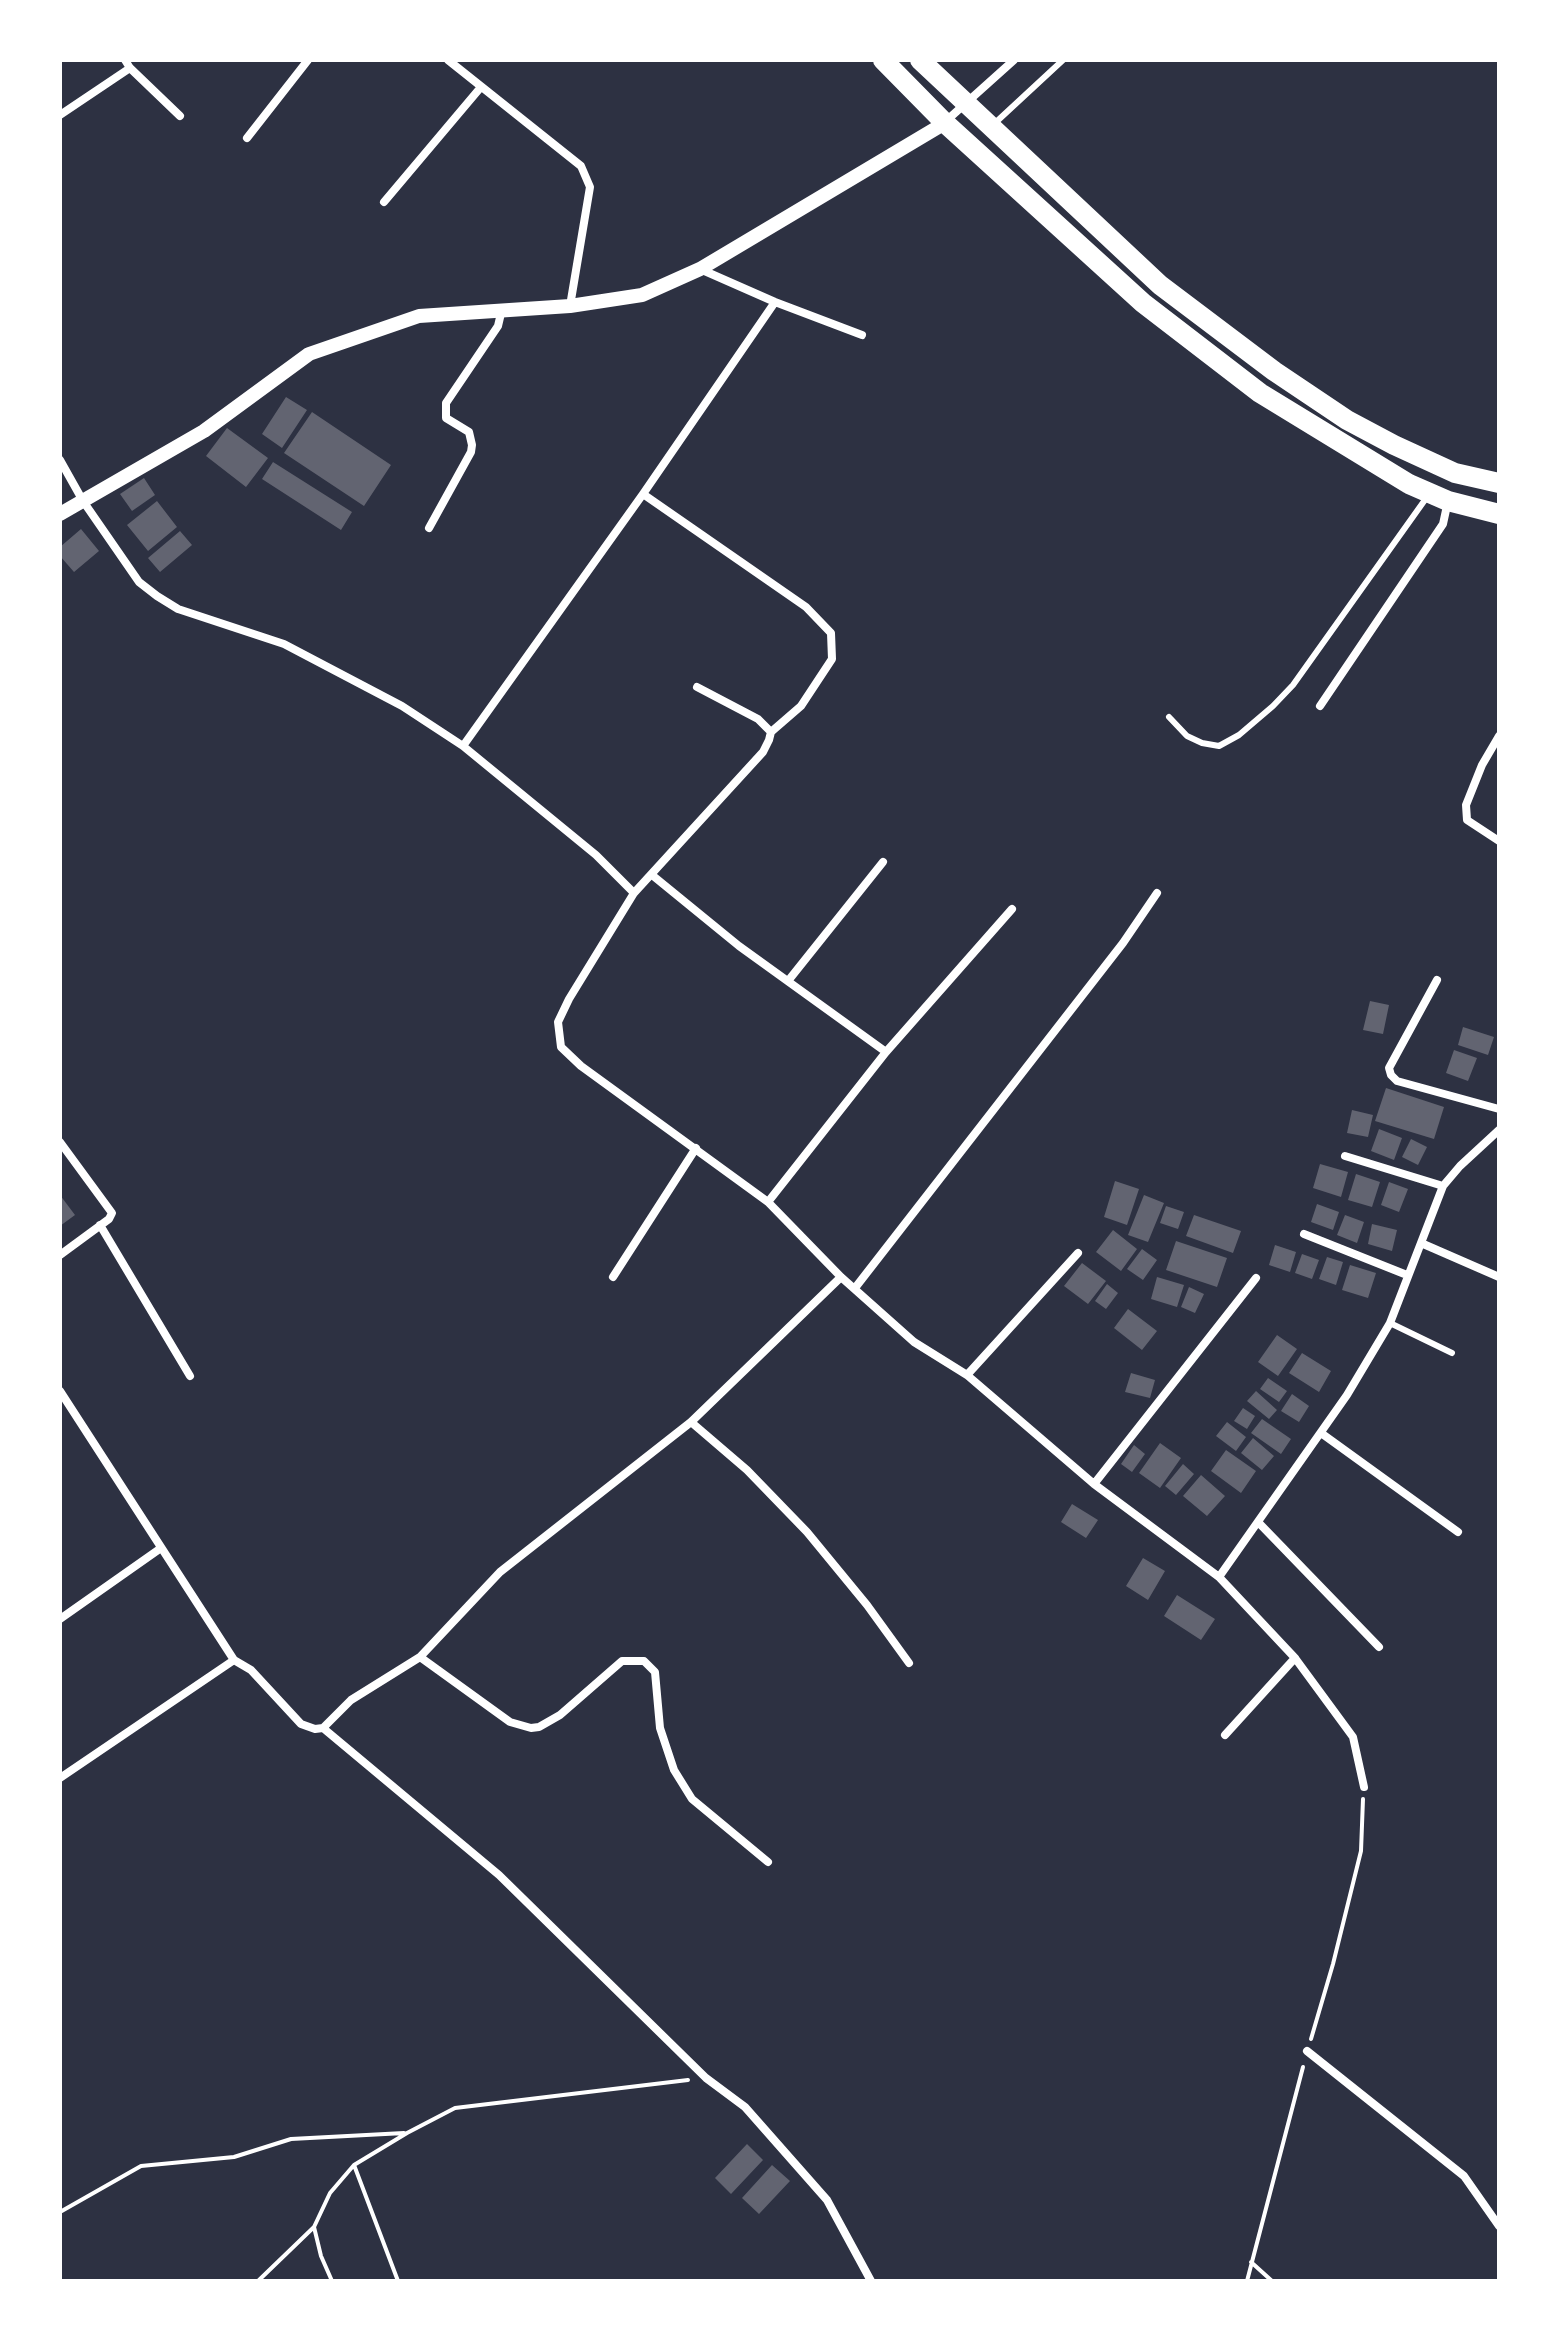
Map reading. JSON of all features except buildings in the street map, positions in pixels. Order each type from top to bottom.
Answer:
[{"type":"main road","points":[[883,60],[945,123],[1143,303],[1260,393],[1438,497],[1499,514]]},
{"type":"main road","points":[[920,60],[1160,285],[1274,371],[1347,420],[1394,445],[1455,473],[1499,483]]},
{"type":"main road","points":[[1260,393],[1274,371]]},
{"type":"street","points":[[247,138],[308,60]]},
{"type":"street","points":[[448,60],[581,166],[590,187],[570,306]]},
{"type":"street","points":[[60,514],[204,431],[309,354],[419,316],[503,308],[570,306],[642,295],[700,269],[945,123],[1014,60]]},
{"type":"street","points":[[60,115],[127,64],[180,116]]},
{"type":"street","points":[[384,202],[481,87]]},
{"type":"street","points":[[700,269],[862,335]]},
{"type":"street","points":[[463,746],[775,302]]},
{"type":"street","points":[[429,528],[472,445],[469,432],[446,418],[446,403],[498,326],[503,308]]},
{"type":"street","points":[[60,460],[83,501],[139,582],[157,596],[178,609],[284,644],[402,706],[463,746],[596,855],[634,893]]},
{"type":"street","points":[[643,494],[806,607],[831,633],[832,659],[801,706],[771,732],[763,752],[634,893],[558,1022],[561,1047],[581,1066],[768,1202],[841,1277],[914,1342],[967,1375],[1094,1484],[1219,1577],[1295,1658],[1353,1737],[1364,1787]]},
{"type":"street","points":[[1320,706],[1443,524],[1438,497]]},
{"type":"street","points":[[697,687],[758,719],[771,732]]},
{"type":"street","points":[[1499,736],[1482,765],[1466,805],[1467,820],[1499,841]]},
{"type":"street","points":[[788,981],[883,862]]},
{"type":"street","points":[[652,875],[739,946],[886,1052]]},
{"type":"street","points":[[855,1288],[1123,943],[1157,893]]},
{"type":"street","points":[[768,1202],[886,1052],[1012,909]]},
{"type":"street","points":[[1437,980],[1389,1068],[1391,1075],[1397,1081],[1499,1109]]},
{"type":"street","points":[[1219,1577],[1347,1395],[1390,1323],[1443,1186],[1499,1130]]},
{"type":"street","points":[[60,1142],[112,1213],[109,1219],[60,1255]]},
{"type":"street","points":[[613,1277],[696,1148]]},
{"type":"street","points":[[1345,1156],[1443,1186]]},
{"type":"street","points":[[100,1225],[190,1376]]},
{"type":"street","points":[[1304,1234],[1407,1275]]},
{"type":"street","points":[[1421,1243],[1499,1277]]},
{"type":"street","points":[[967,1375],[1078,1253]]},
{"type":"street","points":[[60,1391],[234,1660],[251,1670],[301,1724],[315,1729],[323,1728],[351,1700],[420,1657],[500,1572],[691,1422],[841,1277]]},
{"type":"street","points":[[1094,1484],[1256,1278]]},
{"type":"street","points":[[691,1422],[747,1470],[807,1532],[867,1605],[909,1663]]},
{"type":"street","points":[[1321,1433],[1458,1532]]},
{"type":"street","points":[[1258,1522],[1379,1647]]},
{"type":"street","points":[[60,1619],[161,1548]]},
{"type":"street","points":[[420,1657],[510,1722],[531,1728],[560,1715],[622,1661],[644,1661],[655,1672],[660,1728],[674,1770],[692,1799],[768,1862]]},
{"type":"street","points":[[1225,1735],[1295,1658]]},
{"type":"street","points":[[60,1778],[234,1660]]},
{"type":"street","points":[[323,1728],[499,1875],[706,2078],[745,2107],[827,2200],[871,2281]]},
{"type":"street","points":[[1307,2051],[1464,2176],[1499,2226]]},
{"type":"lane","points":[[990,127],[1063,60]]},
{"type":"lane","points":[[1169,717],[1187,736],[1219,746],[1250,726],[1293,685],[1438,497]]},
{"type":"lane","points":[[1390,1323],[1452,1353]]},
{"type":"path","points":[[1247,2281],[1361,1851],[1364,1787]]},
{"type":"path","points":[[258,2281],[314,2227],[330,2193],[354,2165],[455,2108],[706,2078]]},
{"type":"path","points":[[60,2212],[141,2166],[234,2157],[291,2139],[407,2133]]},
{"type":"path","points":[[354,2165],[398,2281]]},
{"type":"path","points":[[314,2227],[321,2256],[332,2281]]},
{"type":"path","points":[[1251,2262],[1272,2281]]}]
